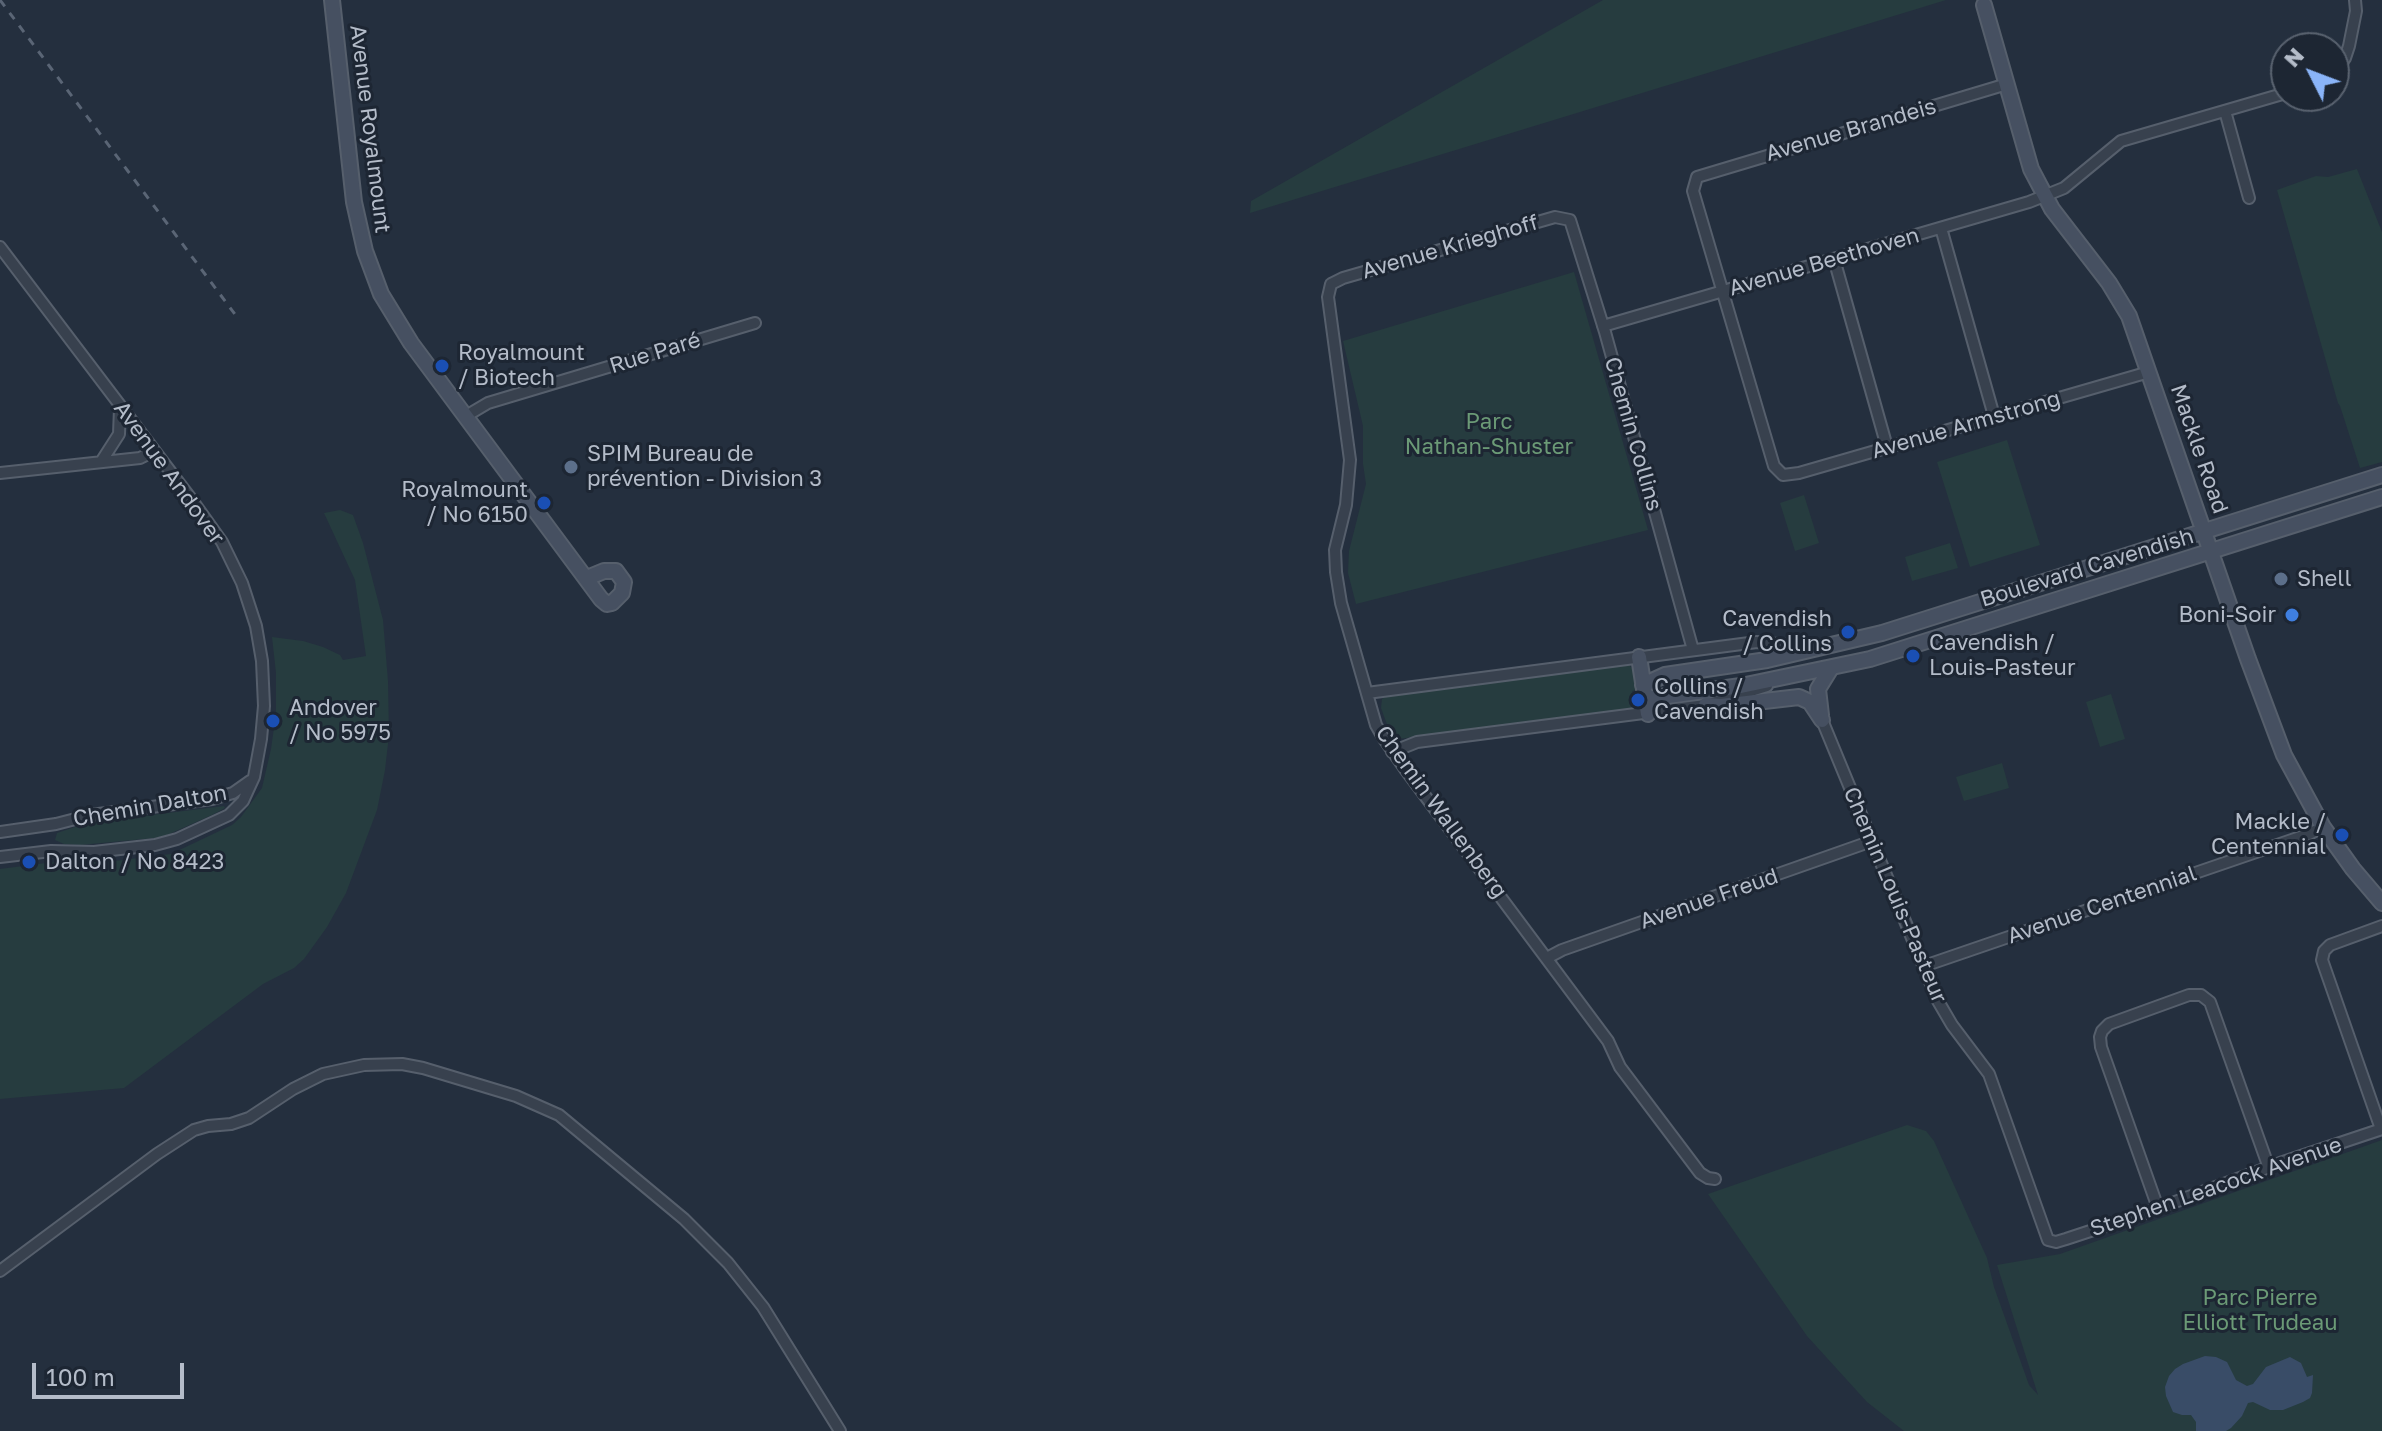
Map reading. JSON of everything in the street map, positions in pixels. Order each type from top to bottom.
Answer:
[{"type":"main road","name":"Avenue Royalmount","points":[[332,0],[354,202],[368,261],[386,304],[587,578]]},
{"type":"main road","name":"Mackle Road","points":[[1984,5],[2031,169],[2072,237],[2118,296],[2129,316],[2274,732],[2299,786],[2323,827],[2382,903]]},
{"type":"main road","name":"Boulevard Cavendish","points":[[1646,699],[1665,675],[1767,660],[1907,626],[2382,475]]},
{"type":"main road","name":"Boulevard Cavendish","points":[[1646,699],[1741,686],[1831,668],[1915,646],[2382,497]]},
{"type":"main road","points":[[1639,657],[1646,699]]},
{"type":"main road","points":[[1822,720],[1818,689],[1831,668]]},
{"type":"main road","points":[[1706,705],[1799,697],[1807,699],[1822,720]]},
{"type":"street","points":[[2350,41],[2355,0]]},
{"type":"street","name":"Avenue Brandeis","points":[[1723,290],[1693,191],[1697,177],[2007,84]]},
{"type":"street","name":"Avenue Beethoven","points":[[1603,326],[2045,196],[2064,188],[2121,141],[2270,98]]},
{"type":"street","points":[[2225,111],[2249,198]]},
{"type":"street","name":"Avenue Krieghoff","points":[[1331,284],[1555,217],[1570,220]]},
{"type":"street","name":"Chemin Collins","points":[[1570,220],[1603,326],[1693,650]]},
{"type":"street","points":[[1941,228],[1994,416]]},
{"type":"street","name":"Avenue Andover","points":[[0,247],[222,542],[242,583],[260,650],[264,698],[254,777]]},
{"type":"street","points":[[1834,259],[1887,447]]},
{"type":"street","name":"Chemin Wallenberg","points":[[1331,284],[1328,297],[1350,460],[1346,505],[1335,550],[1336,572],[1341,603],[1376,725],[1392,752],[1608,1041],[1620,1067],[1700,1173],[1715,1179]]},
{"type":"street","name":"Avenue Armstrong","points":[[1723,290],[1774,466],[1783,475],[1799,473],[2149,372]]},
{"type":"street","name":"Rue Paré","points":[[466,416],[488,403],[755,323]]},
{"type":"street","points":[[101,462],[119,434],[120,406]]},
{"type":"street","points":[[0,473],[140,458],[154,451]]},
{"type":"street","name":"Boulevard Cavendish","points":[[1367,693],[1765,641],[1816,648]]},
{"type":"street","name":"Boulevard Cavendish","points":[[1392,752],[1417,742],[1646,699],[1706,705],[1802,672]]},
{"type":"street","name":"Chemin Louis-Pasteur","points":[[1822,720],[1944,1012],[1989,1074],[2045,1236],[2050,1241]]},
{"type":"street","name":"Chemin Dalton","points":[[0,832],[56,824],[91,815],[222,797],[237,791],[254,777]]},
{"type":"street","name":"Chemin Dalton","points":[[0,857],[51,851],[94,852],[165,843],[229,815],[243,801],[254,777]]},
{"type":"street","name":"Avenue Centennial","points":[[1924,966],[2323,827]]},
{"type":"street","name":"Avenue Freud","points":[[1547,958],[1562,950],[1872,841]]},
{"type":"street","points":[[2381,1129],[2322,960],[2324,951],[2330,945],[2382,926]]},
{"type":"street","points":[[2158,1208],[2100,1037],[2109,1024],[2189,995],[2201,995],[2210,1002],[2269,1168]]},
{"type":"street","points":[[0,1271],[194,1130],[249,1118],[293,1089],[323,1074],[364,1065],[402,1064],[423,1068],[516,1096],[559,1115],[684,1219],[748,1286],[840,1431]]},
{"type":"street","name":"Stephen Leacock Avenue","points":[[2050,1241],[2066,1239],[2158,1208],[2381,1129]]},
{"type":"green space","points":[[1603,0],[1946,0],[1250,213],[1251,201]]},
{"type":"green space","points":[[2357,169],[2382,232],[2382,462],[2360,468],[2338,403],[2277,190],[2316,176],[2328,177]]},
{"type":"green space","name":"Parc Nathan-Shuster","points":[[1574,272],[1648,530],[1356,604],[1348,573],[1349,551],[1366,484],[1363,426],[1343,341]]},
{"type":"green space","points":[[2007,440],[2040,545],[1970,567],[1937,462]]},
{"type":"green space","points":[[1804,495],[1819,543],[1795,551],[1780,503]]},
{"type":"green space","points":[[340,510],[353,515],[383,620],[389,735],[377,810],[346,893],[327,927],[294,968],[263,984],[124,1088],[0,1099],[0,869],[171,854],[232,825],[241,817],[262,788],[271,749],[276,713],[272,637],[323,647],[340,655],[343,660],[366,656],[355,580],[324,513]]},
{"type":"green space","points":[[1950,543],[1958,568],[1912,581],[1905,557]]},
{"type":"green space","points":[[1628,664],[1633,669],[1636,690],[1632,691],[1637,702],[1633,709],[1398,739],[1392,736],[1381,708],[1382,699],[1390,694]]},
{"type":"green space","points":[[2111,694],[2125,739],[2100,747],[2086,702]]},
{"type":"green space","points":[[2002,763],[2009,788],[1964,801],[1956,777]]},
{"type":"green space","points":[[224,806],[212,815],[155,838],[80,845],[55,840],[57,833],[87,823]]},
{"type":"green space","name":"Parc Pierre Elliott Trudeau","points":[[1907,1125],[1926,1131],[1934,1141],[1987,1258],[1994,1287],[2029,1385],[2038,1395],[1997,1265],[2060,1254],[2382,1140],[2382,1431],[1904,1431],[1867,1402],[1807,1336],[1708,1194]]},
{"type":"water","points":[[2205,1356],[2227,1362],[2236,1380],[2247,1386],[2253,1384],[2266,1367],[2290,1357],[2301,1363],[2307,1377],[2313,1375],[2312,1393],[2310,1398],[2283,1410],[2270,1410],[2253,1402],[2248,1403],[2242,1416],[2226,1431],[2196,1431],[2196,1422],[2191,1415],[2173,1412],[2165,1387],[2175,1369]]},
{"type":"railway","points":[[0,0],[237,317]]},
{"type":"place","name":"Royalmount / Biotech","points":[[442,366]]},
{"type":"place","name":"SPIM Bureau de prévention - Division 3","points":[[571,467]]},
{"type":"place","name":"Royalmount / No 6150","points":[[544,503]]},
{"type":"place","name":"Shell","points":[[2281,579]]},
{"type":"place","name":"Boni-Soir","points":[[2292,615]]},
{"type":"place","name":"Cavendish / Collins","points":[[1848,632]]},
{"type":"place","name":"Cavendish / Louis-Pasteur","points":[[1913,656]]},
{"type":"place","name":"Collins / Cavendish","points":[[1638,700]]},
{"type":"place","name":"Andover / No 5975","points":[[273,721]]},
{"type":"place","name":"Mackle / Centennial","points":[[2342,835]]},
{"type":"place","name":"Dalton / No 8423","points":[[29,862]]}]
